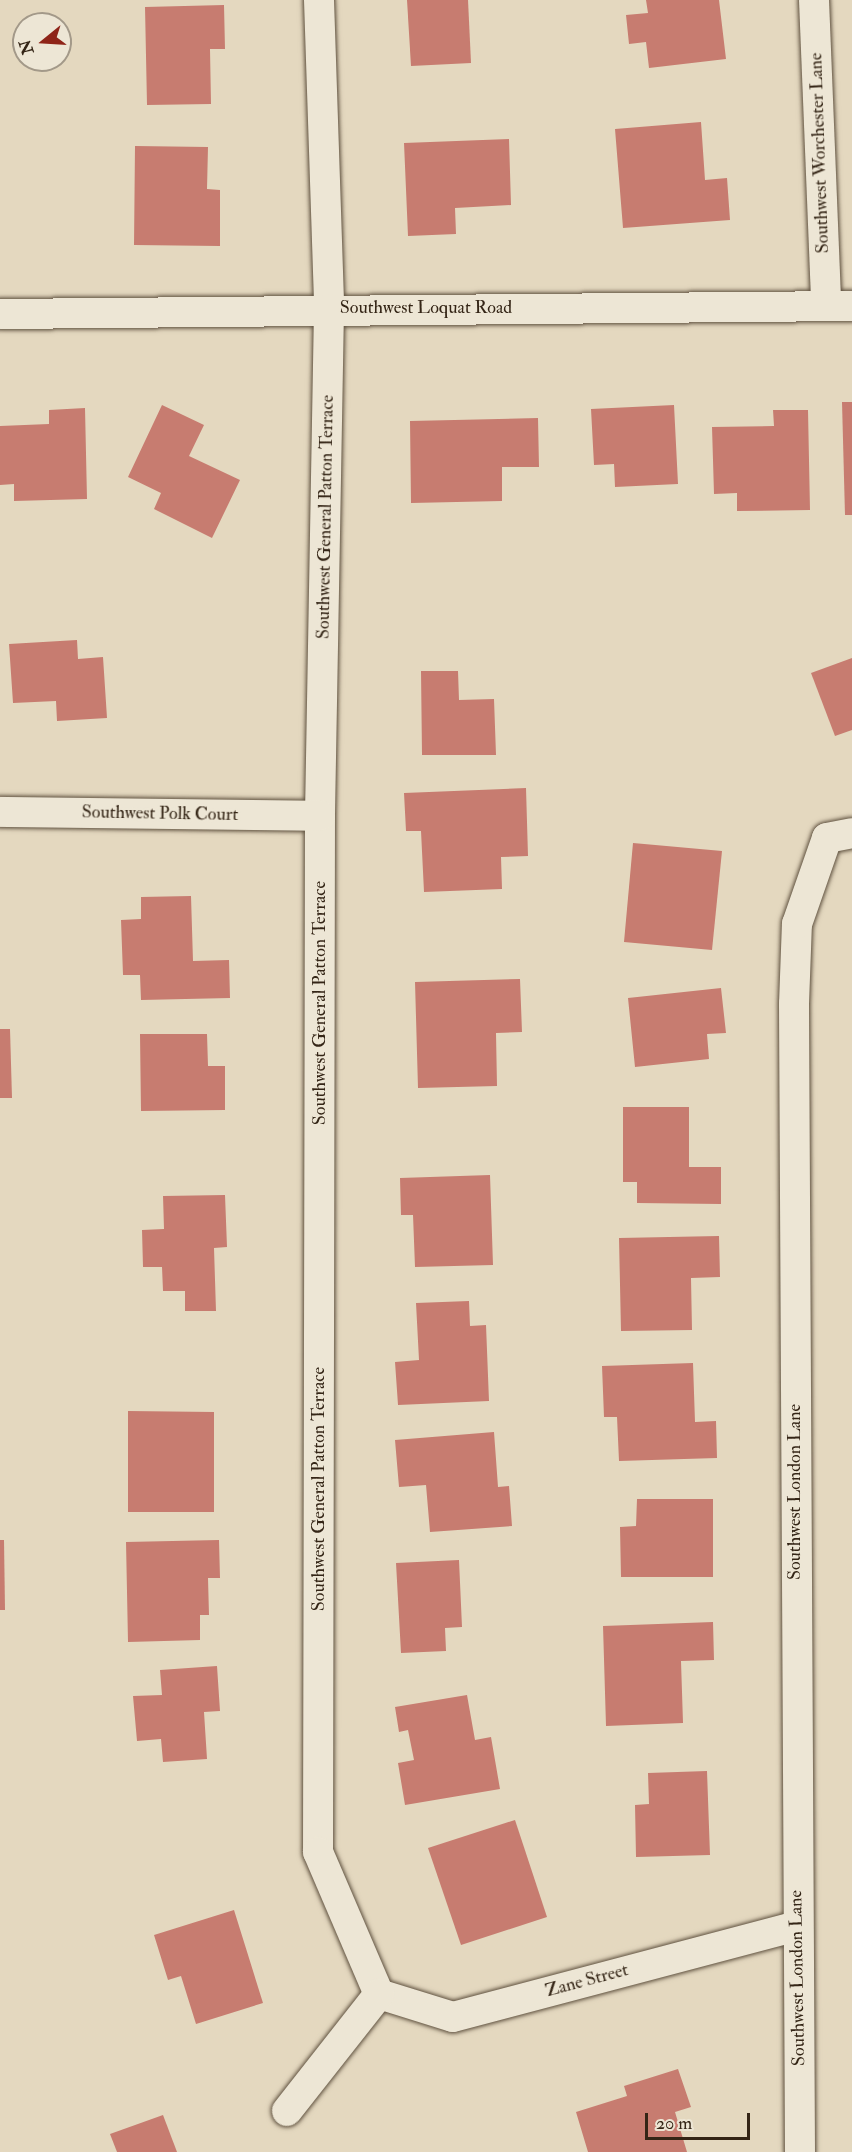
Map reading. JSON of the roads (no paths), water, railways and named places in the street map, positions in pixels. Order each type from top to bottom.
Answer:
[{"type":"street","name":"Southwest General Patton Terrace","points":[[319,0],[329,309],[320,816],[318,1852],[379,1994]]},
{"type":"street","name":"Southwest Worchester Lane","points":[[814,0],[839,305]]},
{"type":"street","name":"Southwest Loquat Road","points":[[0,314],[839,305]]},
{"type":"street","name":"Southwest Polk Court","points":[[0,812],[320,816]]},
{"type":"street","name":"Southwest London Lane","points":[[800,2152],[797,1926],[794,1004],[797,924],[840,836]]},
{"type":"street","name":"Zane Street","points":[[379,1994],[453,2017],[797,1926]]},
{"type":"street","points":[[288,2111],[379,1994]]}]
